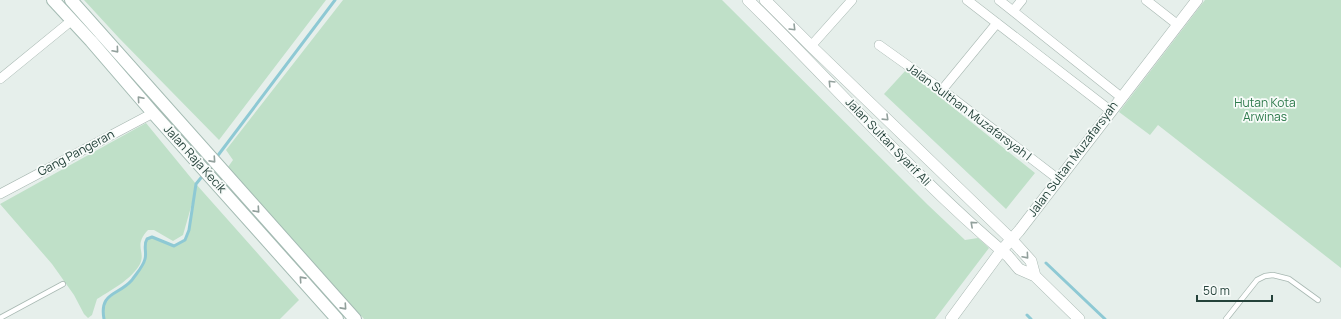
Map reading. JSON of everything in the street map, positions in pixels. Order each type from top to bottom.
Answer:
[{"type":"main road","name":"Jalan Raja Kecik","points":[[53,0],[337,319]]},
{"type":"main road","name":"Jalan Raja Kecik","points":[[71,0],[355,319]]},
{"type":"main road","points":[[91,41],[100,32]]},
{"type":"main road","points":[[317,297],[327,288]]},
{"type":"street","name":"Jalan Sultan Syarif Ali","points":[[748,0],[932,187],[1008,256],[1019,269],[1035,276],[1079,319]]},
{"type":"street","name":"Jalan Sultan Syarif Ali","points":[[765,0],[1011,239],[1031,261],[1035,276]]},
{"type":"street","points":[[812,46],[852,0]]},
{"type":"street","points":[[967,0],[1111,111]]},
{"type":"street","points":[[999,0],[1121,97]]},
{"type":"street","points":[[1014,11],[1022,0]]},
{"type":"street","points":[[1146,0],[1178,25]]},
{"type":"street","name":"Jalan Sultan Muzafarsyah","points":[[951,319],[1001,251],[1197,0]]},
{"type":"street","points":[[0,79],[71,21]]},
{"type":"street","points":[[942,90],[997,23]]},
{"type":"street","name":"Jalan Sulthan Muzafarsyah I","points":[[879,45],[942,90],[1058,179]]},
{"type":"street","name":"Gang Pangeran","points":[[0,194],[153,113]]},
{"type":"lane","points":[[1226,319],[1257,280],[1265,276],[1273,275],[1290,279],[1318,300]]},
{"type":"lane","points":[[0,318],[63,284]]},
{"type":"green space","points":[[84,0],[326,0],[219,140]]},
{"type":"green space","points":[[343,0],[722,0],[965,240],[978,238],[989,248],[935,319],[364,319],[228,167],[233,160],[226,150]]},
{"type":"green space","name":"Hutan Kota Arwinas","points":[[1205,0],[1341,0],[1341,268],[1158,125],[1150,135],[1119,112]]},
{"type":"green space","points":[[906,70],[1035,173],[1006,209],[884,94]]},
{"type":"green space","points":[[146,123],[196,184],[299,300],[280,319],[104,319],[102,309],[106,301],[130,282],[141,269],[145,260],[144,243],[147,239],[152,237],[174,246],[185,240],[189,230],[195,193],[183,235],[173,241],[154,230],[148,230],[140,244],[142,255],[140,264],[132,275],[97,299],[92,315],[88,318],[52,264],[0,204]]},
{"type":"waterway","points":[[216,158],[335,0]]},
{"type":"waterway","points":[[104,319],[103,310],[107,299],[127,285],[143,265],[145,244],[147,239],[152,237],[174,246],[185,240],[189,230],[196,184],[204,174]]},
{"type":"waterway","points":[[1046,263],[1105,319]]},
{"type":"waterway","points":[[1027,315],[1031,319]]}]
